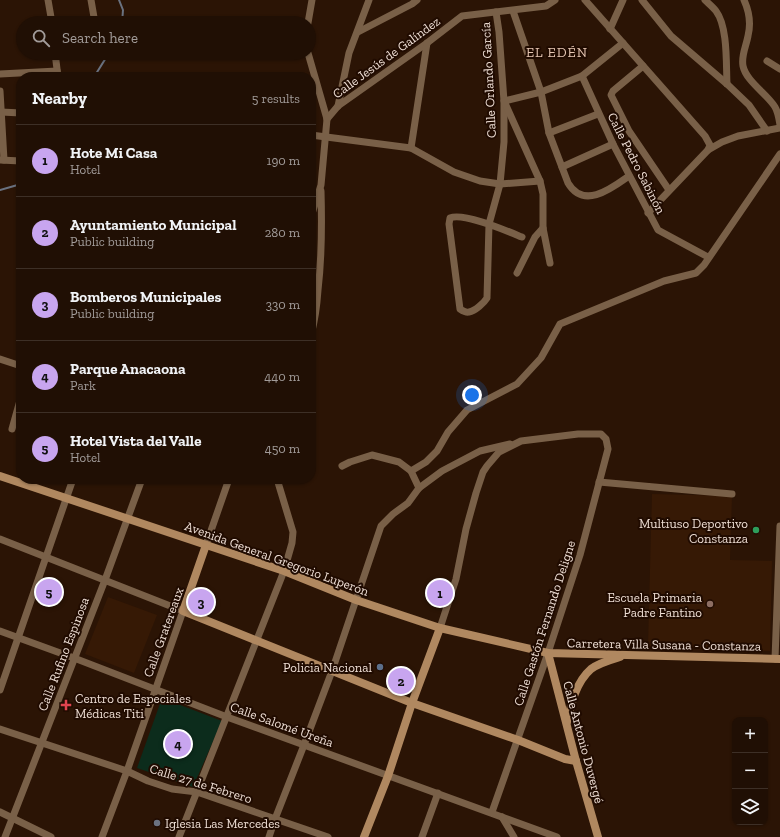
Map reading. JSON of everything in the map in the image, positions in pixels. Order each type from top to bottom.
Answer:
[{"type":"main road","name":"Avenida General Gregorio Luperón","points":[[0,476],[16,481]]},
{"type":"main road","name":"Avenida General Gregorio Luperón","points":[[23,484],[284,571],[356,600],[440,628],[548,653]]},
{"type":"main road","name":"Calle Gratereaux","points":[[183,611],[206,545]]},
{"type":"main road","points":[[183,611],[412,703],[518,740],[565,759],[576,761]]},
{"type":"main road","points":[[364,837],[388,776],[412,703],[440,628]]},
{"type":"main road","name":"Carretera Villa Susana - Constanza","points":[[548,653],[777,659]]},
{"type":"main road","name":"Calle Antonio Duvergé","points":[[548,653],[576,761],[598,837]]},
{"type":"main road","points":[[566,724],[574,694],[591,669],[626,655]]},
{"type":"street","points":[[48,0],[51,16]]},
{"type":"street","points":[[91,0],[94,16]]},
{"type":"street","points":[[309,16],[312,0]]},
{"type":"street","points":[[338,106],[349,53],[369,0]]},
{"type":"street","points":[[358,32],[417,0]]},
{"type":"street","name":"Calle Jesús de Galíndez","points":[[327,119],[338,106],[427,43],[462,16],[546,6],[555,0]]},
{"type":"street","points":[[585,0],[709,141],[710,145],[708,150]]},
{"type":"street","points":[[610,29],[623,0]]},
{"type":"street","points":[[642,0],[672,36],[749,105],[767,131]]},
{"type":"street","points":[[705,0],[717,11],[721,23],[727,51],[727,84]]},
{"type":"street","points":[[648,213],[708,150],[722,142],[738,136],[767,131],[780,126],[777,109],[748,76],[744,67],[743,52],[748,36],[750,22],[744,0]]},
{"type":"street","points":[[513,11],[542,92],[549,132],[572,190],[584,195],[601,194],[629,176]]},
{"type":"street","name":"Calle Orlando García","points":[[489,224],[464,217],[454,216],[450,218],[449,224],[460,309],[464,312],[470,312],[487,298],[489,224],[500,184],[504,142],[504,101],[496,12]]},
{"type":"street","points":[[411,148],[427,43]]},
{"type":"street","points":[[550,263],[543,228],[543,194],[540,182],[504,101],[542,92],[582,76],[623,43]]},
{"type":"street","points":[[57,60],[58,72]]},
{"type":"street","points":[[310,60],[313,72]]},
{"type":"street","points":[[766,61],[780,69]]},
{"type":"street","points":[[643,66],[613,91],[611,95],[629,131],[669,190]]},
{"type":"street","points":[[0,74],[16,74]]},
{"type":"street","name":"Calle Pedro Sabinón","points":[[582,76],[598,114],[658,230],[708,257]]},
{"type":"street","points":[[316,81],[327,119],[321,185],[323,233],[316,315]]},
{"type":"street","points":[[0,91],[2,160],[16,161]]},
{"type":"street","points":[[1,112],[16,113]]},
{"type":"street","points":[[549,132],[598,114]]},
{"type":"street","points":[[316,136],[411,148],[454,172],[480,181],[500,184],[540,182]]},
{"type":"street","points":[[562,167],[613,144]]},
{"type":"street","points":[[411,470],[426,462],[437,451],[448,432],[467,410],[517,384],[541,358],[560,324],[664,281],[696,273],[704,265],[708,257],[780,154]]},
{"type":"street","points":[[316,201],[321,185]]},
{"type":"street","points":[[489,224],[522,237]]},
{"type":"street","points":[[517,273],[535,237],[543,228]]},
{"type":"street","points":[[0,359],[16,364]]},
{"type":"street","points":[[12,429],[16,415]]},
{"type":"street","name":"Calle Gastón Fernando Deligne","points":[[492,812],[548,653],[580,555],[608,450],[606,439],[601,434],[578,434],[521,441]]},
{"type":"street","points":[[440,628],[456,579],[466,529],[483,472],[499,452],[521,441]]},
{"type":"street","points":[[269,837],[332,671],[382,526],[393,514],[408,504],[419,488],[442,471],[480,451],[521,441]]},
{"type":"street","points":[[342,466],[372,455],[399,462],[411,470],[419,488]]},
{"type":"street","points":[[600,482],[732,494]]},
{"type":"street","points":[[0,690],[72,484]]},
{"type":"street","name":"Calle Rufino Espinosa","points":[[5,837],[105,580],[140,484]]},
{"type":"street","name":"Calle Gratereaux","points":[[206,545],[227,484]]},
{"type":"street","points":[[179,837],[284,571],[292,543],[293,532],[279,484]]},
{"type":"street","points":[[777,659],[780,526]]},
{"type":"street","points":[[0,539],[183,611]]},
{"type":"street","name":"Calle Gratereaux","points":[[102,837],[127,771],[183,611]]},
{"type":"street","name":"Calle Salomé Ureña","points":[[0,631],[227,717],[388,776],[492,812],[557,837]]},
{"type":"street","name":"Calle 27 de Febrero","points":[[0,729],[127,771],[148,782],[172,789],[197,792],[328,837]]},
{"type":"street","points":[[422,837],[438,793]]},
{"type":"street","points":[[0,812],[51,837]]},
{"type":"street","points":[[502,817],[514,837]]},
{"type":"shaded area","name":"Escuela Primaria Padre Fantino","points":[[652,494],[732,496],[730,560],[772,561],[770,651],[648,646]]},
{"type":"shaded area","points":[[108,597],[157,615],[134,673],[85,654]]},
{"type":"green space","points":[[162,698],[222,721],[193,787],[137,768]]},
{"type":"waterway","points":[[119,0],[123,10],[123,16]]},
{"type":"waterway","points":[[97,72],[105,60]]},
{"type":"waterway","points":[[0,190],[16,185]]},
{"type":"place","name":"Multiuso Deportivo Constanza","points":[[756,530]]},
{"type":"place","name":"Hotel Vista del Valle","points":[[49,592]]},
{"type":"place","name":"Hote Mi Casa","points":[[440,593]]},
{"type":"place","name":"Bomberos Municipales","points":[[201,602]]},
{"type":"place","name":"Escuela Primaria Padre Fantino","points":[[710,604]]},
{"type":"place","name":"Policia Nacional","points":[[380,667]]},
{"type":"place","name":"Ayuntamiento Municipal","points":[[401,681]]},
{"type":"place","name":"Centro de Especiales Médicas Titi","points":[[66,705]]},
{"type":"place","name":"Parque Anacaona","points":[[178,744]]},
{"type":"place","name":"Iglesia Las Mercedes","points":[[157,823]]},
{"type":"district","name":"EL EDÉN","points":[[557,52]]}]
